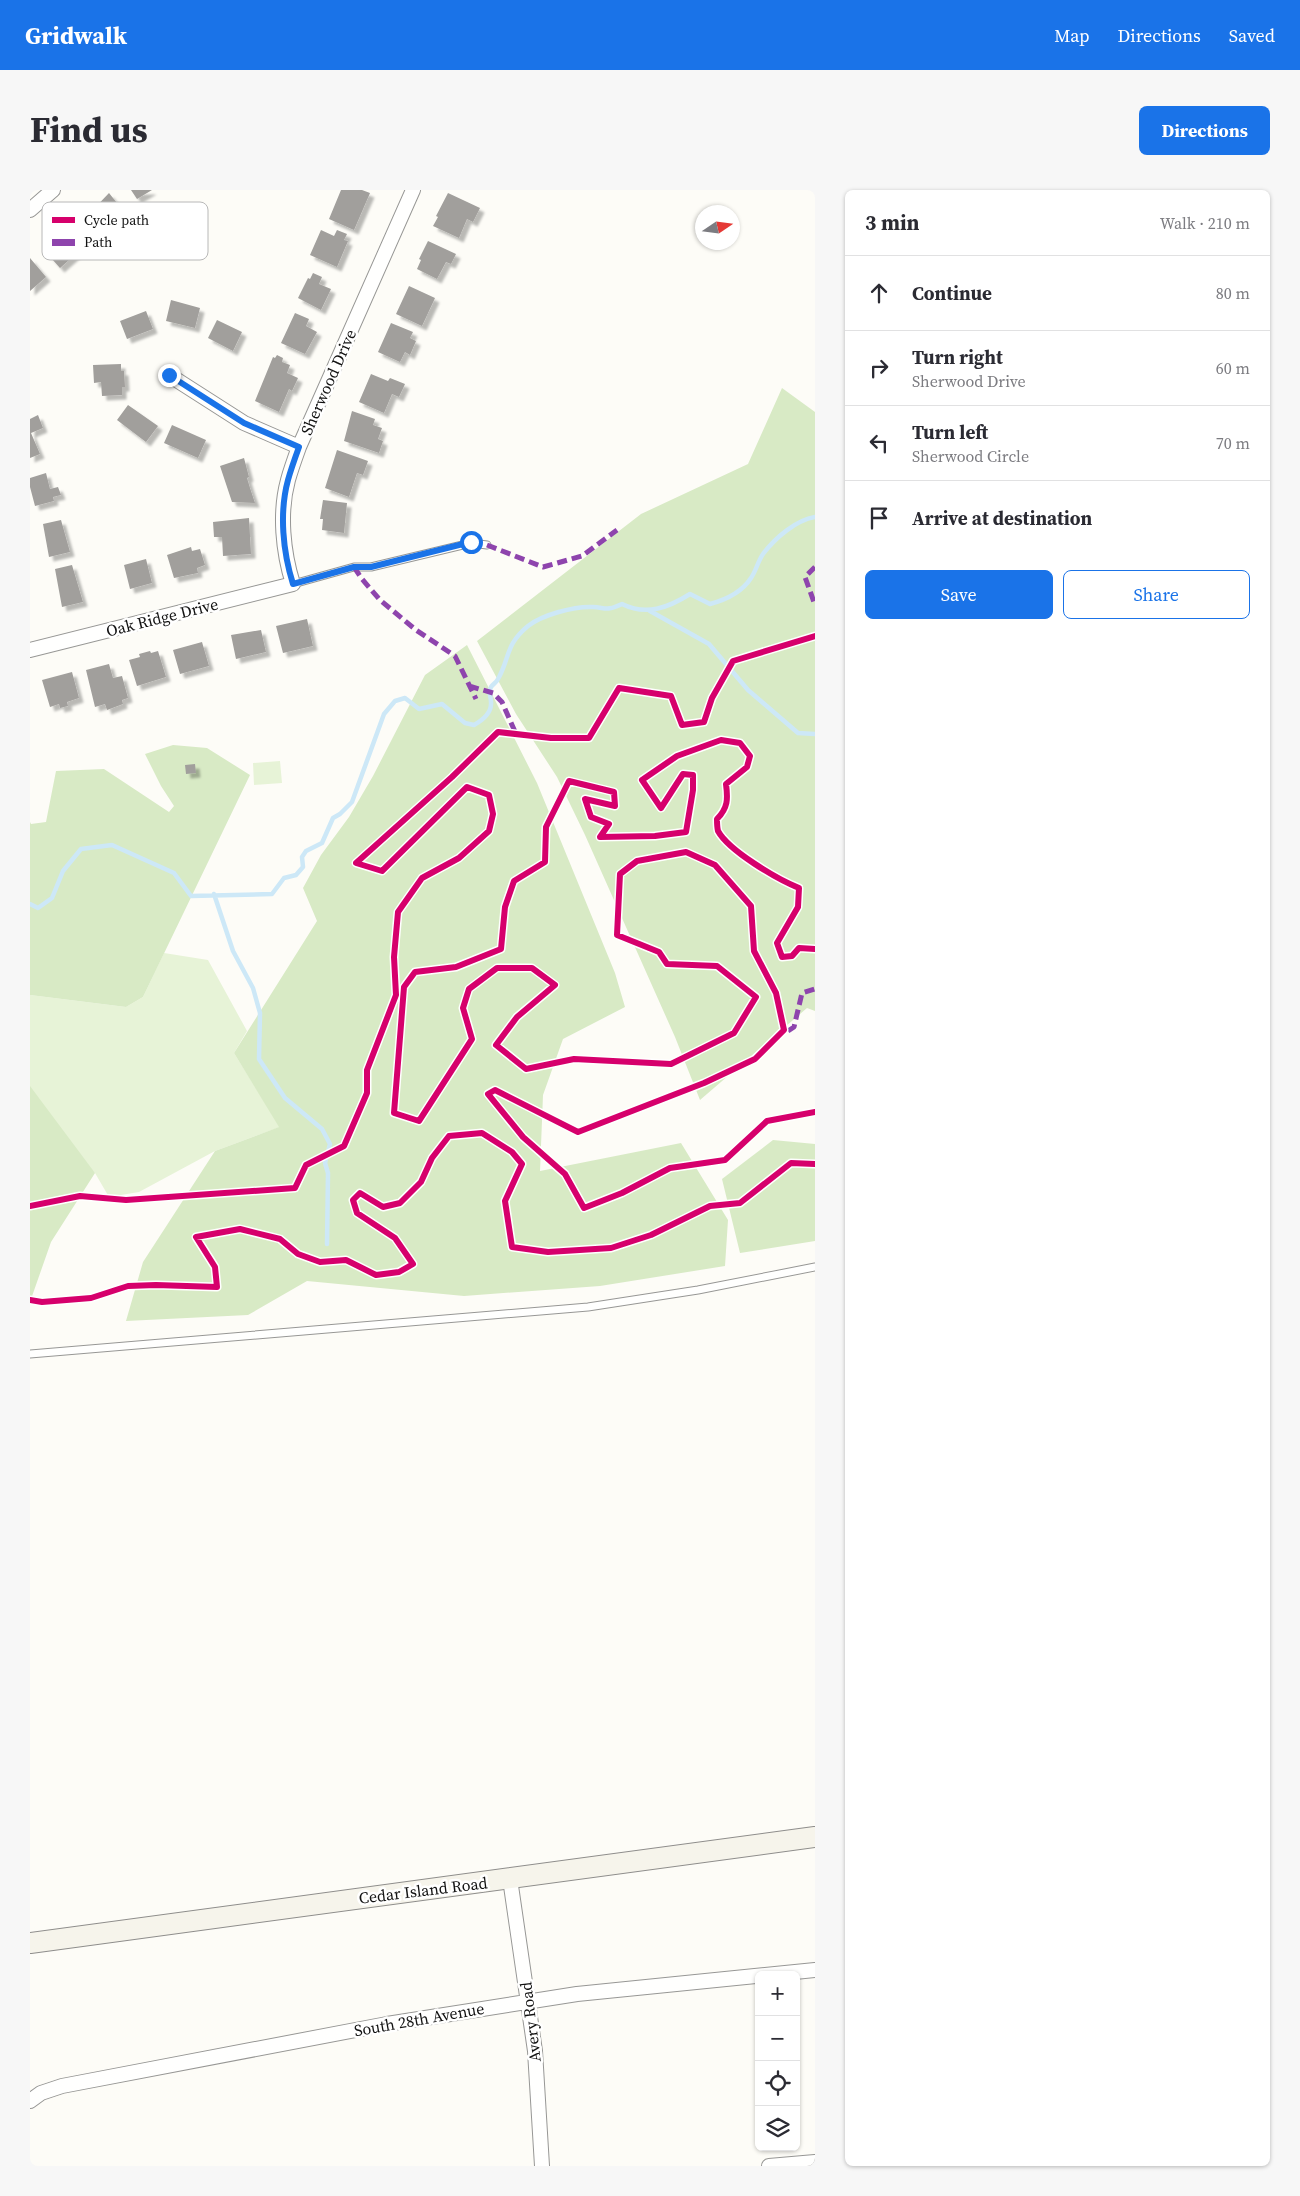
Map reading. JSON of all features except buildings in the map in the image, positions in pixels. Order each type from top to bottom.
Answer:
[{"type":"street","points":[[30,210],[54,190]]},
{"type":"street","name":"Sherwood Drive","points":[[293,584],[286,554],[283,512],[287,481],[299,447],[414,190]]},
{"type":"street","points":[[169,375],[244,423],[299,447]]},
{"type":"street","name":"Oak Ridge Drive","points":[[31,646],[293,584]]},
{"type":"street","name":"Cedar Island Road","points":[[30,1943],[815,1837]]},
{"type":"street","name":"Avery Road","points":[[510,1879],[535,2051],[542,2166]]},
{"type":"street","name":"South 28th Avenue","points":[[30,2101],[41,2093],[62,2086],[387,2024],[615,1989],[815,1970]]},
{"type":"street","points":[[769,2166],[815,2162]]},
{"type":"lane","points":[[293,584],[354,567],[371,567],[471,542],[487,545]]},
{"type":"lane","points":[[30,1354],[588,1307],[698,1290],[815,1267]]},
{"type":"green space","points":[[782,388],[815,412],[815,1011],[807,1008],[700,1100],[675,1037],[585,835],[557,777],[516,714],[477,641],[641,514],[748,464]]},
{"type":"green space","points":[[467,645],[537,783],[615,973],[625,1007],[563,1039],[543,1095],[540,1171],[681,1143],[728,1220],[725,1266],[600,1286],[464,1296],[307,1281],[248,1315],[126,1321],[143,1262],[215,1151],[279,1127],[234,1053],[317,921],[303,888],[321,855],[349,817],[373,776],[425,675]]},
{"type":"green space","points":[[173,745],[207,748],[250,775],[143,997],[126,1007],[30,995],[30,822],[31,824],[46,822],[56,771],[104,769],[169,812],[174,806],[161,786],[145,754]]},
{"type":"green space","points":[[280,761],[282,783],[254,785],[253,763]]},
{"type":"green space","points":[[164,953],[208,960],[247,1031],[234,1053],[280,1127],[215,1151],[139,1192],[109,1197],[95,1173],[30,1115],[30,995],[126,1007],[143,997]]},
{"type":"green space","points":[[30,1086],[95,1173],[51,1242],[30,1302]]},
{"type":"green space","points":[[773,1140],[815,1144],[815,1241],[740,1253],[722,1179]]},
{"type":"waterway","points":[[30,904],[38,908],[52,898],[63,871],[81,849],[112,845],[174,873],[191,896],[272,894],[284,878],[296,875],[303,867],[302,857],[306,851],[322,843],[333,818],[352,802],[384,714],[395,701],[405,698],[419,709],[442,704],[465,723],[474,725],[484,718],[490,710],[490,689],[502,671],[515,639],[534,622],[559,612],[585,607],[610,608],[622,604],[631,608],[657,609],[690,594],[710,604],[721,600],[733,595],[747,583],[763,554],[780,536],[793,526],[815,517]]},
{"type":"waterway","points":[[650,611],[709,644],[748,690],[798,733],[815,734]]},
{"type":"waterway","points":[[214,894],[233,951],[253,988],[260,1013],[259,1059],[285,1098],[322,1129],[330,1144],[325,1163],[328,1173],[327,1244]]},
{"type":"marked path","points":[[487,545],[543,567],[582,556],[617,530]]},
{"type":"marked path","points":[[354,567],[380,600],[416,630],[455,656],[476,699]]},
{"type":"marked path","points":[[815,567],[805,577],[815,605]]},
{"type":"marked path","points":[[469,686],[493,693],[502,702],[516,734]]},
{"type":"marked path","points":[[788,1031],[794,1027],[802,993],[815,989]]},
{"type":"cycle path","points":[[30,1206],[80,1196],[126,1200],[295,1188],[306,1165],[344,1146],[367,1093],[367,1070],[396,995],[394,957],[398,912],[422,878],[459,858],[489,831],[493,814],[489,795],[467,787],[382,871],[356,863],[452,777],[498,732],[551,738],[589,738],[619,688],[671,696],[682,725],[704,722],[712,698],[733,661],[815,636]]},
{"type":"cycle path","points":[[815,949],[799,948],[792,956],[782,957],[777,943],[798,907],[799,888],[767,871],[743,855],[732,847],[718,831],[717,819],[726,803],[726,784],[747,767],[750,756],[740,743],[721,740],[677,756],[642,780],[661,808],[683,774],[693,775],[693,790],[686,832],[655,836],[600,837],[609,824],[591,817],[585,799],[615,806],[614,792],[569,781],[546,827],[545,862],[514,881],[505,907],[501,949],[456,967],[415,972],[404,987],[394,1113],[419,1121],[472,1039],[463,1008],[469,989],[497,968],[532,968],[555,985],[517,1017],[496,1045],[526,1069],[574,1059],[671,1064],[734,1033],[756,997],[717,966],[667,964],[659,952],[617,935],[620,874],[637,861],[686,852],[715,865],[751,906],[754,951],[776,993],[784,1030],[755,1059],[704,1083],[578,1132],[495,1090],[488,1094],[523,1137],[565,1174],[584,1208],[622,1193],[670,1168],[725,1160],[767,1121],[815,1112]]},
{"type":"cycle path","points":[[30,1300],[42,1302],[91,1298],[128,1286],[217,1287],[215,1267],[196,1237],[240,1229],[280,1239],[298,1254],[320,1262],[346,1260],[376,1275],[399,1272],[413,1264],[395,1238],[357,1213],[353,1200],[360,1193],[383,1207],[400,1203],[421,1182],[432,1158],[449,1136],[482,1133],[512,1152],[522,1164],[505,1201],[512,1247],[548,1252],[611,1248],[651,1235],[710,1206],[740,1203],[791,1163],[815,1164]]},
{"type":"route","points":[[169,375],[218,409],[244,423],[299,447],[287,481],[283,512],[286,554],[293,584],[354,567],[371,567],[471,542]]}]
